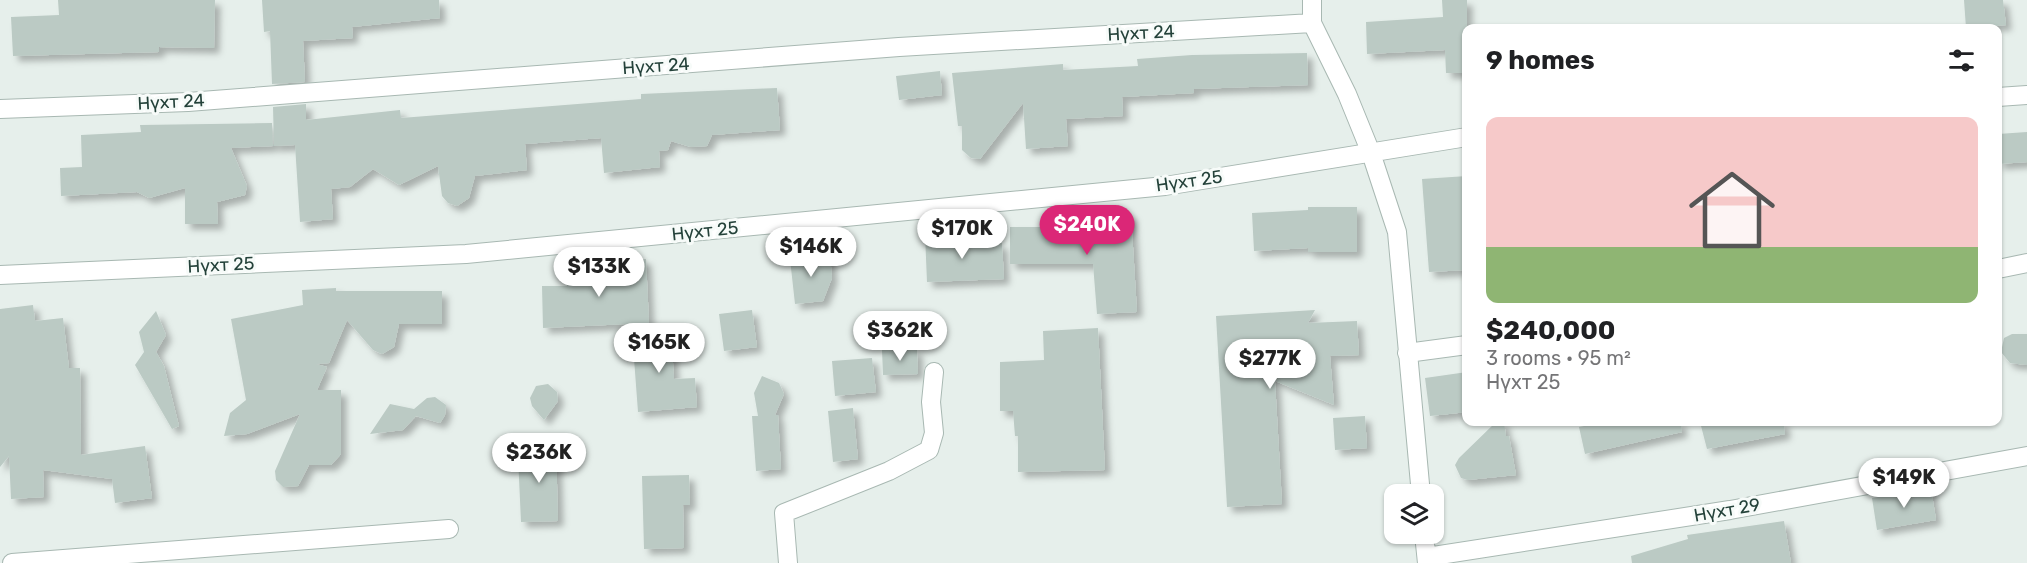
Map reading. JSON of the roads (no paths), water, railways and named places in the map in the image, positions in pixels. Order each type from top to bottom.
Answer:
[{"type":"street","points":[[1312,0],[1312,23],[1347,94],[1371,153],[1397,232],[1420,484]]},
{"type":"street","name":"Нүхт 24","points":[[0,109],[188,102],[898,47],[1312,23]]},
{"type":"street","points":[[2002,97],[2027,95]]},
{"type":"street","name":"Нүхт 25","points":[[0,275],[466,254],[1165,186],[1462,138]]},
{"type":"street","points":[[2002,267],[2027,263]]},
{"type":"street","points":[[1407,353],[1462,346]]},
{"type":"street","points":[[788,563],[784,513],[889,471],[928,450],[934,433],[931,402],[934,372]]},
{"type":"street","name":"Нүхт 29","points":[[1427,560],[1730,510],[2027,456]]},
{"type":"street","points":[[12,563],[449,529]]},
{"type":"street","points":[[1425,544],[1427,560]]}]
